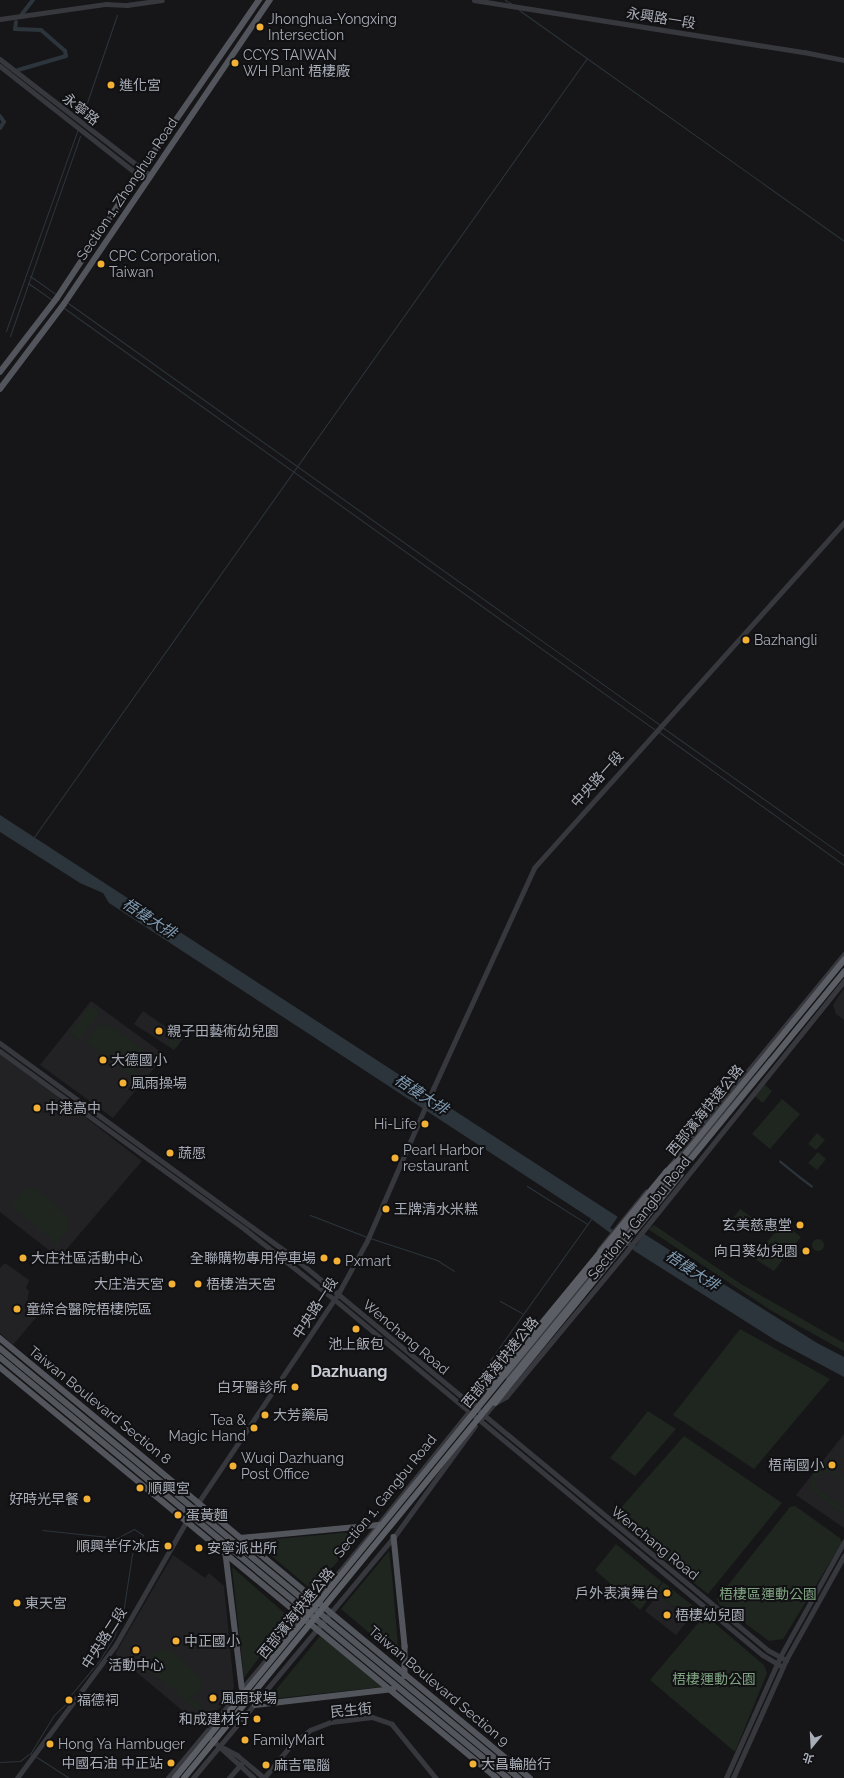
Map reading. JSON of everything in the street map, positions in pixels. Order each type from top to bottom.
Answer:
[{"type":"highway","name":"西部濱海快速公路","points":[[175,1778],[844,960]]},
{"type":"highway","name":"西部濱海快速公路","points":[[184,1778],[844,972]]},
{"type":"highway","points":[[487,1390],[666,1172],[683,1156]]},
{"type":"highway","points":[[495,1403],[665,1197],[690,1160]]},
{"type":"main road","name":"Section 1, Zhonghua Road","points":[[0,372],[57,298],[142,169],[259,0]]},
{"type":"main road","name":"Section 1, Zhonghua Road","points":[[0,389],[64,304],[270,0]]},
{"type":"main road","name":"Taiwan Boulevard Section 8","points":[[0,1338],[332,1612]]},
{"type":"main road","name":"Taiwan Boulevard Section 8","points":[[0,1348],[327,1618]]},
{"type":"main road","name":"Taiwan Boulevard Section 8","points":[[0,1357],[322,1624]]},
{"type":"main road","points":[[0,1367],[497,1778]]},
{"type":"main road","points":[[235,1542],[240,1537],[378,1525]]},
{"type":"main road","points":[[256,1705],[392,1690],[406,1674],[394,1537]]},
{"type":"main road","points":[[226,1554],[242,1687]]},
{"type":"main road","name":"Taiwan Boulevard Section 9","points":[[332,1612],[530,1778]]},
{"type":"main road","name":"Taiwan Boulevard Section 9","points":[[327,1618],[519,1778]]},
{"type":"main road","name":"Taiwan Boulevard Section 9","points":[[322,1624],[508,1778]]},
{"type":"street","points":[[0,19],[28,14],[162,0]]},
{"type":"street","name":"永興路一段","points":[[474,0],[804,52],[844,60]]},
{"type":"street","name":"永寧路","points":[[0,59],[150,175]]},
{"type":"street","name":"永寧路","points":[[0,66],[146,181]]},
{"type":"street","name":"中央路一段","points":[[199,1503],[338,1294],[367,1241],[431,1094],[534,868],[844,522]]},
{"type":"street","name":"Section 1, Gangbu Road","points":[[168,1778],[305,1610],[378,1525],[631,1209],[687,1146],[844,954]]},
{"type":"street","name":"Section 1, Gangbu Road","points":[[495,1403],[506,1397],[627,1251],[784,1056],[793,1041],[844,981]]},
{"type":"street","name":"Section 1, Gangbu Road","points":[[763,1065],[780,1031]]},
{"type":"street","name":"Section 1, Gangbu Road","points":[[193,1778],[256,1705],[394,1537],[478,1422],[495,1403],[516,1366],[763,1065],[793,1041]]},
{"type":"street","name":"Wenchang Road","points":[[0,1043],[251,1225],[338,1294],[472,1407],[780,1657],[786,1660]]},
{"type":"street","name":"Wenchang Road","points":[[0,1051],[246,1230],[334,1299],[478,1422],[776,1664],[783,1667]]},
{"type":"street","name":"Section 1, Gangbu Road","points":[[487,1390],[516,1366]]},
{"type":"street","name":"中央路二段","points":[[17,1778],[115,1646],[190,1515],[199,1503]]},
{"type":"street","points":[[726,1778],[776,1664],[844,1542]]},
{"type":"street","points":[[733,1778],[786,1660],[844,1556]]},
{"type":"street","name":"民生街","points":[[264,1778],[291,1745],[310,1730],[337,1721],[372,1717],[392,1724],[436,1778]]},
{"type":"street","points":[[205,1732],[254,1778]]},
{"type":"street","points":[[221,1746],[244,1761],[264,1778]]},
{"type":"street","points":[[230,1778],[244,1761]]},
{"type":"shaded area","points":[[844,988],[844,1020],[836,1014],[833,1005]]},
{"type":"shaded area","name":"大德國小","points":[[91,1001],[165,1055],[113,1118],[40,1065]]},
{"type":"shaded area","name":"親子田藝術幼兒園","points":[[143,1011],[183,1039],[174,1050],[134,1024]]},
{"type":"shaded area","name":"中港高中","points":[[2,1053],[142,1161],[59,1258],[0,1212],[0,1055]]},
{"type":"shaded area","name":"童綜合醫院梧棲院區","points":[[5,1263],[29,1280],[26,1288],[29,1291],[27,1304],[39,1314],[13,1345],[0,1333],[0,1268]]},
{"type":"shaded area","name":"梧南國小","points":[[844,1434],[844,1528],[796,1495]]},
{"type":"shaded area","name":"中正國小","points":[[173,1555],[205,1578],[209,1573],[224,1586],[234,1687],[230,1696],[202,1727],[115,1654]]},
{"type":"shaded area","name":"梧棲幼兒園","points":[[658,1594],[689,1619],[676,1635],[645,1611]]},
{"type":"green space","points":[[90,1005],[100,1012],[79,1040],[70,1033]]},
{"type":"green space","points":[[101,1024],[108,1025],[141,1048],[142,1061],[133,1070],[142,1077],[139,1081],[86,1041],[88,1038],[90,1039],[93,1030]]},
{"type":"green space","points":[[173,1036],[177,1038],[179,1042],[177,1046],[173,1048],[169,1046],[167,1042],[169,1038]]},
{"type":"green space","points":[[763,1083],[772,1091],[763,1103],[753,1095]]},
{"type":"green space","points":[[782,1099],[800,1114],[770,1149],[752,1134]]},
{"type":"green space","points":[[817,1133],[825,1140],[816,1150],[808,1144]]},
{"type":"green space","points":[[818,1152],[826,1159],[817,1170],[808,1163]]},
{"type":"green space","points":[[25,1190],[37,1190],[67,1215],[69,1226],[66,1234],[58,1238],[61,1241],[58,1245],[9,1204],[11,1201],[16,1204],[18,1197]]},
{"type":"green space","points":[[740,1209],[754,1219],[746,1227],[734,1217]]},
{"type":"green space","points":[[770,1219],[775,1224],[770,1229],[765,1224]]},
{"type":"green space","points":[[783,1223],[801,1237],[774,1271],[753,1258]]},
{"type":"green space","points":[[654,1225],[741,1284],[844,1343],[844,1351],[772,1311],[648,1229]]},
{"type":"green space","points":[[818,1239],[822,1241],[824,1245],[822,1249],[818,1251],[814,1249],[812,1245],[814,1241]]},
{"type":"green space","points":[[740,1329],[830,1379],[754,1469],[673,1415]]},
{"type":"green space","points":[[648,1411],[676,1429],[635,1476],[610,1458]]},
{"type":"green space","points":[[684,1436],[782,1503],[708,1594],[612,1518]]},
{"type":"green space","points":[[825,1464],[844,1477],[844,1481],[828,1471],[824,1471],[815,1480],[815,1487],[844,1508],[844,1512],[836,1509],[811,1489],[812,1476]]},
{"type":"green space","name":"梧棲區運動公園","points":[[795,1506],[840,1538],[842,1543],[783,1639],[769,1641],[719,1604],[717,1599],[790,1507]]},
{"type":"green space","points":[[363,1531],[313,1591],[254,1541]]},
{"type":"green space","points":[[616,1544],[662,1582],[640,1610],[595,1570]]},
{"type":"green space","points":[[389,1551],[392,1575],[399,1658],[341,1609]]},
{"type":"green space","points":[[232,1567],[289,1617],[244,1678]]},
{"type":"green space","points":[[663,1582],[697,1609],[689,1619],[656,1592]]},
{"type":"green space","name":"梧棲運動公園","points":[[705,1615],[764,1665],[767,1673],[735,1752],[650,1680]]},
{"type":"green space","points":[[320,1636],[382,1685],[381,1687],[272,1699],[270,1697]]},
{"type":"green space","points":[[165,1649],[171,1651],[200,1677],[202,1688],[190,1698],[204,1710],[201,1713],[142,1664],[144,1660],[149,1664],[154,1652]]},
{"type":"water","name":"梧棲大排","points":[[0,815],[641,1232],[817,1343],[844,1357],[844,1377],[775,1340],[636,1252],[590,1218],[109,903],[103,893],[80,883],[0,832]]},
{"type":"water","points":[[780,1160],[813,1186],[812,1188],[779,1162]]},
{"type":"pier","points":[[160,916],[164,919],[155,931],[151,928]]},
{"type":"pier","points":[[619,1215],[645,1232],[636,1246],[610,1228]]},
{"type":"waterway","points":[[22,14],[33,0]]},
{"type":"waterway","points":[[505,0],[512,4]]},
{"type":"waterway","points":[[519,10],[844,241]]},
{"type":"waterway","points":[[81,120],[117,15]]},
{"type":"waterway","points":[[16,22],[15,29],[41,30],[65,51],[66,56],[18,70]]},
{"type":"waterway","points":[[34,837],[587,58]]},
{"type":"waterway","points":[[0,116],[4,122],[0,128]]},
{"type":"waterway","points":[[6,331],[78,129]]},
{"type":"waterway","points":[[10,336],[80,136]]},
{"type":"waterway","points":[[30,276],[56,294]]},
{"type":"waterway","points":[[28,283],[52,300]]},
{"type":"waterway","points":[[68,303],[660,725]]},
{"type":"waterway","points":[[64,308],[654,729]]},
{"type":"waterway","points":[[662,727],[844,856]]},
{"type":"waterway","points":[[659,732],[844,865]]},
{"type":"waterway","points":[[527,1186],[587,1224]]},
{"type":"waterway","points":[[310,1215],[367,1237]]},
{"type":"waterway","points":[[468,1391],[592,1218]]},
{"type":"waterway","points":[[370,1238],[437,1260],[454,1271]]},
{"type":"waterway","points":[[500,1301],[523,1314]]},
{"type":"waterway","points":[[32,1755],[30,1754],[54,1715],[66,1704],[69,1697],[99,1661],[114,1637],[124,1607],[132,1554],[143,1535],[134,1529],[117,1538],[42,1530]]},
{"type":"waterway","points":[[0,1762],[20,1761],[29,1754]]},
{"type":"waterway","points":[[35,1756],[69,1778]]},
{"type":"place","name":"Jhonghua-Yongxing Intersection","points":[[260,27]]},
{"type":"place","name":"CCYS TAIWAN WH Plant 梧棲廠","points":[[235,63]]},
{"type":"place","name":"進化宮","points":[[111,85]]},
{"type":"place","name":"CPC Corporation, Taiwan","points":[[101,264]]},
{"type":"place","name":"Bazhangli","points":[[746,640]]},
{"type":"place","name":"親子田藝術幼兒園","points":[[159,1031]]},
{"type":"place","name":"大德國小","points":[[103,1060]]},
{"type":"place","name":"風雨操場","points":[[123,1083]]},
{"type":"place","name":"中港高中","points":[[37,1108]]},
{"type":"place","name":"Hi-Life","points":[[425,1124]]},
{"type":"place","name":"蔬愿","points":[[170,1153]]},
{"type":"place","name":"Pearl Harbor restaurant","points":[[395,1158]]},
{"type":"place","name":"王牌清水米糕","points":[[386,1209]]},
{"type":"place","name":"玄美慈惠堂","points":[[800,1225]]},
{"type":"place","name":"向日葵幼兒園","points":[[806,1251]]},
{"type":"place","name":"大庄社區活動中心","points":[[23,1258]]},
{"type":"place","name":"全聯購物專用停車場","points":[[324,1258]]},
{"type":"place","name":"Pxmart","points":[[337,1261]]},
{"type":"place","name":"大庄浩天宮","points":[[172,1284]]},
{"type":"place","name":"梧棲浩天宮","points":[[198,1284]]},
{"type":"place","name":"童綜合醫院梧棲院區","points":[[17,1309]]},
{"type":"place","name":"池上飯包","points":[[356,1329]]},
{"type":"place","name":"白牙醫診所","points":[[295,1387]]},
{"type":"place","name":"大芳藥局","points":[[265,1415]]},
{"type":"place","name":"Tea & Magic Hand","points":[[254,1428]]},
{"type":"place","name":"梧南國小","points":[[832,1465]]},
{"type":"place","name":"Wuqi Dazhuang Post Office","points":[[233,1466]]},
{"type":"place","name":"順興宮","points":[[140,1488]]},
{"type":"place","name":"好時光早餐","points":[[87,1499]]},
{"type":"place","name":"蛋黃麵","points":[[178,1515]]},
{"type":"place","name":"順興芋仔冰店","points":[[168,1546]]},
{"type":"place","name":"安寧派出所","points":[[199,1548]]},
{"type":"place","name":"戶外表演舞台","points":[[667,1593]]},
{"type":"place","name":"東天宮","points":[[17,1603]]},
{"type":"place","name":"梧棲幼兒園","points":[[667,1615]]},
{"type":"place","name":"中正國小","points":[[176,1641]]},
{"type":"place","name":"活動中心","points":[[136,1650]]},
{"type":"place","name":"風雨球場","points":[[213,1698]]},
{"type":"place","name":"福德祠","points":[[69,1700]]},
{"type":"place","name":"和成建材行","points":[[257,1719]]},
{"type":"place","name":"FamilyMart","points":[[245,1740]]},
{"type":"place","name":"Hong Ya Hambuger","points":[[50,1744]]},
{"type":"place","name":"中國石油 中正站","points":[[171,1763]]},
{"type":"place","name":"大昌輪胎行","points":[[473,1764]]},
{"type":"place","name":"麻吉電腦","points":[[266,1765]]},
{"type":"district","name":"Dazhuang","points":[[349,1372]]}]
